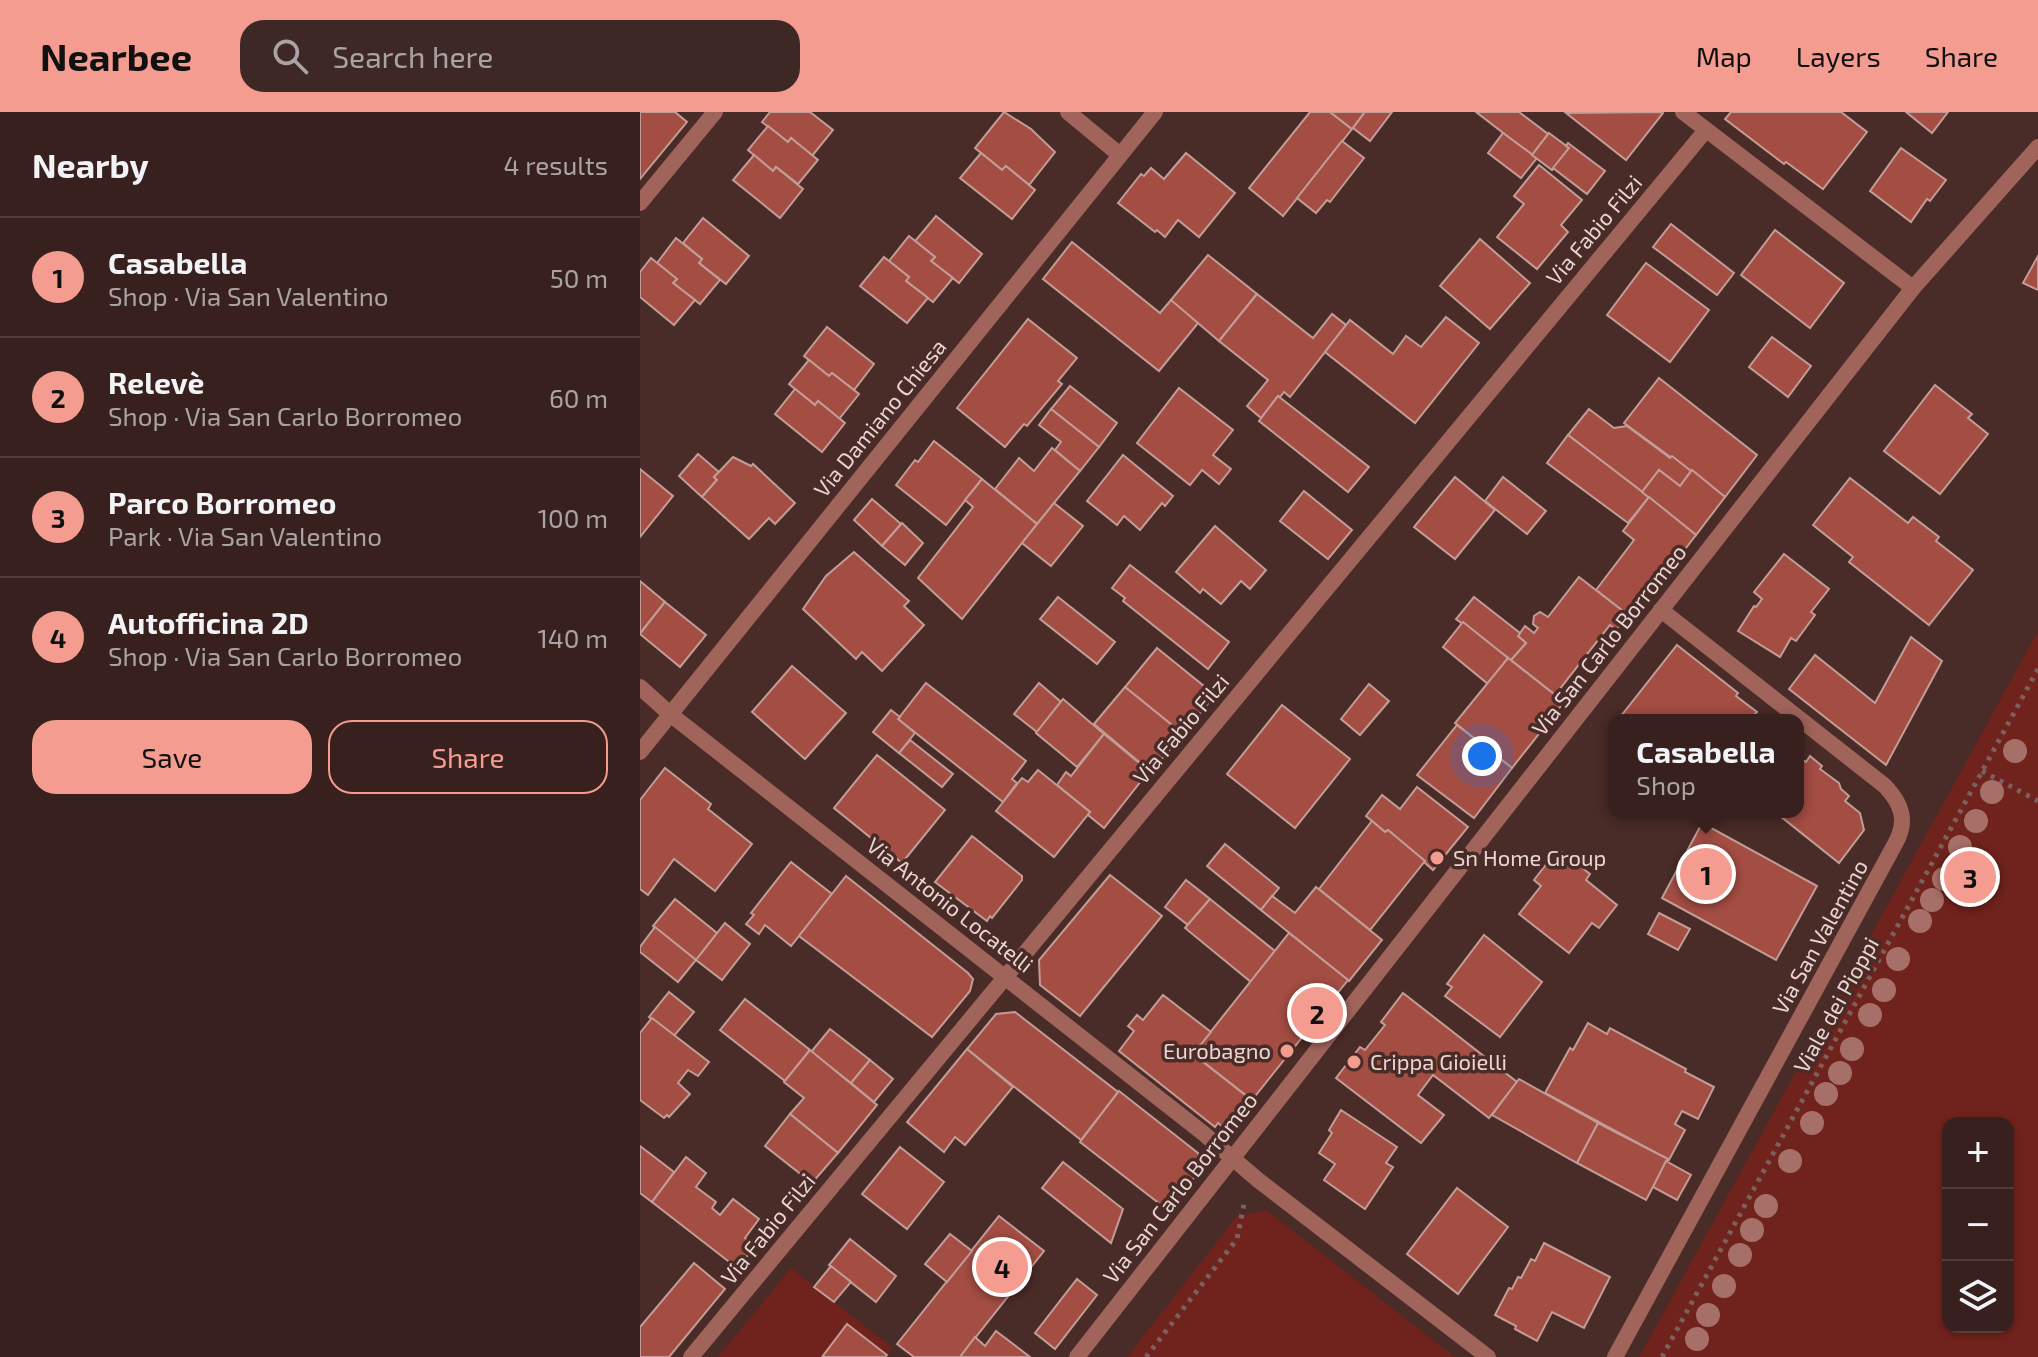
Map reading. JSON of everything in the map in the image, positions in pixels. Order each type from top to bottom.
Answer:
[{"type":"street","points":[[640,203],[715,112]]},
{"type":"street","points":[[1068,112],[1120,155]]},
{"type":"street","name":"Via Damiano Chiesa","points":[[640,752],[1155,112]]},
{"type":"street","points":[[1683,112],[1913,288]]},
{"type":"street","name":"Via Fabio Filzi","points":[[691,1357],[1706,130]]},
{"type":"street","name":"Via San Carlo Borromeo","points":[[1077,1357],[1913,288],[2038,147]]},
{"type":"street","name":"Via San Valentino","points":[[1661,610],[1793,714]]},
{"type":"street","name":"Via Antonio Locatelli","points":[[640,687],[670,714],[1232,1158]]},
{"type":"street","name":"Via San Valentino","points":[[1615,1357],[1895,844],[1903,823],[1899,802],[1885,786],[1804,722]]},
{"type":"street","points":[[1232,1158],[1488,1357]]},
{"type":"path","name":"Viale dei Pioppi","points":[[1662,1357],[2038,669]]},
{"type":"path","points":[[1982,771],[2038,801]]},
{"type":"path","points":[[1146,1357],[1237,1239],[1243,1201],[1258,1180]]},
{"type":"shaded area","points":[[2038,631],[2038,1357],[1639,1357]]},
{"type":"shaded area","points":[[1266,1210],[1455,1357],[1127,1357],[1237,1216]]},
{"type":"shaded area","points":[[791,1268],[893,1348],[887,1355],[848,1325],[822,1357],[718,1357]]},
{"type":"building","points":[[640,112],[675,112],[687,122],[640,179]]},
{"type":"building","points":[[770,112],[810,112],[833,130],[812,156],[791,138],[788,142],[762,122]]},
{"type":"building","points":[[1004,112],[1031,129],[1055,152],[1029,185],[1006,166],[1002,170],[975,148]]},
{"type":"building","points":[[1310,112],[1330,112],[1352,129],[1283,216],[1249,188]]},
{"type":"building","points":[[1330,112],[1365,112],[1352,129]]},
{"type":"building","points":[[1365,112],[1392,112],[1370,141],[1353,128]]},
{"type":"building","points":[[1476,112],[1519,112],[1548,134],[1532,155]]},
{"type":"building","points":[[1662,112],[1663,113],[1626,160],[1566,113]]},
{"type":"building","points":[[1731,112],[1841,112],[1867,132],[1823,189],[1725,119]]},
{"type":"building","points":[[1906,112],[1948,112],[1932,133]]},
{"type":"building","points":[[768,126],[788,142],[791,138],[818,160],[798,184],[776,167],[773,171],[748,150]]},
{"type":"building","points":[[1503,133],[1537,158],[1521,178],[1488,153]]},
{"type":"building","points":[[1549,133],[1569,148],[1552,170],[1532,155]]},
{"type":"building","points":[[1342,141],[1364,158],[1330,202],[1327,200],[1316,213],[1297,198]]},
{"type":"building","points":[[1568,143],[1605,171],[1587,194],[1553,168],[1569,148],[1566,146]]},
{"type":"building","points":[[1901,148],[1946,180],[1930,201],[1927,199],[1911,222],[1870,191]]},
{"type":"building","points":[[981,153],[1002,170],[1006,166],[1035,190],[1012,219],[960,178]]},
{"type":"building","points":[[1186,153],[1235,193],[1199,237],[1178,220],[1165,237],[1118,203],[1141,174],[1144,176],[1151,168],[1164,179]]},
{"type":"building","points":[[754,155],[773,171],[776,167],[803,189],[780,218],[733,180]]},
{"type":"building","points":[[1539,165],[1582,200],[1561,225],[1568,232],[1537,269],[1497,237],[1524,204],[1514,196]]},
{"type":"building","points":[[936,216],[982,254],[959,283],[931,261],[935,257],[915,241]]},
{"type":"building","points":[[703,218],[749,256],[726,284],[699,263],[702,259],[683,243]]},
{"type":"building","points":[[1671,224],[1734,273],[1717,295],[1653,247]]},
{"type":"building","points":[[1775,230],[1844,283],[1810,328],[1741,275]]},
{"type":"building","points":[[909,236],[935,257],[931,261],[953,278],[933,302],[906,281],[909,277],[889,261]]},
{"type":"building","points":[[676,238],[702,259],[699,263],[720,280],[700,304],[673,283],[677,279],[657,263]]},
{"type":"building","points":[[1480,239],[1530,283],[1490,329],[1440,286]]},
{"type":"building","points":[[1072,242],[1160,313],[1171,300],[1199,322],[1159,371],[1043,279]]},
{"type":"building","points":[[1208,255],[1257,294],[1219,341],[1171,300]]},
{"type":"building","points":[[2038,256],[2038,290],[2023,283]]},
{"type":"building","points":[[884,257],[909,277],[906,281],[928,298],[907,323],[860,286]]},
{"type":"building","points":[[651,258],[677,279],[673,283],[695,300],[674,325],[640,297],[640,272]]},
{"type":"building","points":[[1646,263],[1709,310],[1670,362],[1607,315]]},
{"type":"building","points":[[1257,294],[1313,338],[1332,314],[1346,325],[1290,397],[1284,392],[1278,396],[1261,418],[1247,406],[1268,380],[1219,341]]},
{"type":"building","points":[[1446,317],[1479,343],[1415,423],[1325,352],[1350,320],[1393,354],[1406,336],[1421,347]]},
{"type":"building","points":[[1028,319],[1077,358],[1058,381],[1062,384],[1005,447],[957,408]]},
{"type":"building","points":[[827,327],[874,364],[854,390],[832,373],[829,376],[804,356]]},
{"type":"building","points":[[1772,337],[1811,366],[1788,397],[1749,367]]},
{"type":"building","points":[[809,360],[859,394],[839,419],[818,401],[815,405],[789,384]]},
{"type":"building","points":[[1659,378],[1757,455],[1725,497],[1624,423]]},
{"type":"building","points":[[1935,385],[1972,414],[1968,418],[1988,434],[1940,494],[1884,451]]},
{"type":"building","points":[[1070,386],[1117,423],[1099,447],[1051,409]]},
{"type":"building","points":[[1179,388],[1233,430],[1213,455],[1231,469],[1219,484],[1202,470],[1190,485],[1137,443]]},
{"type":"building","points":[[795,389],[815,405],[818,401],[845,423],[822,452],[775,414]]},
{"type":"building","points":[[1278,396],[1369,467],[1348,492],[1259,421]]},
{"type":"building","points":[[1051,409],[1099,447],[1080,471],[1055,450],[1061,442],[1039,425]]},
{"type":"building","points":[[1589,409],[1614,428],[1627,426],[1691,471],[1680,486],[1659,470],[1642,492],[1568,435]]},
{"type":"building","points":[[1568,435],[1649,497],[1628,523],[1547,463]]},
{"type":"building","points":[[934,441],[982,479],[946,525],[896,485]]},
{"type":"building","points":[[1052,448],[1080,471],[1037,524],[995,489],[1019,458],[1034,471]]},
{"type":"building","points":[[698,454],[719,472],[714,477],[717,480],[702,497],[679,476]]},
{"type":"building","points":[[1123,455],[1173,496],[1165,506],[1162,503],[1140,530],[1124,516],[1117,525],[1087,501]]},
{"type":"building","points":[[733,457],[751,466],[753,464],[795,503],[775,524],[769,518],[749,539],[702,497],[717,480],[714,477]]},
{"type":"building","points":[[640,469],[673,496],[640,537]]},
{"type":"building","points":[[1659,470],[1680,486],[1692,470],[1725,497],[1696,535],[1642,492]]},
{"type":"building","points":[[1455,477],[1495,510],[1455,559],[1414,527]]},
{"type":"building","points":[[1503,477],[1546,511],[1527,534],[1485,501]]},
{"type":"building","points":[[1850,478],[1908,523],[1913,517],[1939,537],[1936,541],[1973,570],[1929,625],[1849,562],[1853,557],[1813,525]]},
{"type":"building","points":[[982,479],[1037,524],[962,619],[918,578],[973,507],[965,500]]},
{"type":"building","points":[[1304,491],[1352,530],[1328,559],[1280,521]]},
{"type":"building","points":[[1649,497],[1696,535],[1632,618],[1596,590],[1634,540],[1623,531]]},
{"type":"building","points":[[872,499],[901,524],[882,546],[854,520]]},
{"type":"building","points":[[1054,503],[1083,526],[1051,566],[1022,543]]},
{"type":"building","points":[[902,523],[923,543],[905,565],[882,546]]},
{"type":"building","points":[[1215,526],[1266,570],[1250,589],[1241,581],[1221,604],[1203,589],[1200,593],[1176,572]]},
{"type":"building","points":[[854,552],[909,601],[904,606],[924,625],[882,671],[862,652],[856,659],[803,609],[826,576]]},
{"type":"building","points":[[1784,554],[1829,589],[1811,612],[1815,615],[1796,641],[1791,638],[1780,657],[1738,631],[1762,599],[1754,592]]},
{"type":"building","points":[[1130,565],[1229,642],[1208,669],[1123,601],[1125,598],[1112,588]]},
{"type":"building","points":[[1579,577],[1628,615],[1616,630],[1610,625],[1555,695],[1511,660],[1526,643],[1518,636],[1525,626],[1534,633],[1538,628],[1533,624],[1534,616],[1540,612],[1548,617]]},
{"type":"building","points":[[640,581],[665,602],[640,633]]},
{"type":"building","points":[[1058,597],[1115,642],[1097,664],[1040,619]]},
{"type":"building","points":[[1474,597],[1520,633],[1518,636],[1526,643],[1511,660],[1456,619]]},
{"type":"building","points":[[665,602],[706,635],[680,667],[640,634]]},
{"type":"building","points":[[1463,622],[1508,658],[1488,684],[1443,647]]},
{"type":"building","points":[[1911,637],[1942,661],[1886,765],[1789,689],[1815,655],[1875,703]]},
{"type":"building","points":[[1677,645],[1757,712],[1755,714],[1623,714]]},
{"type":"building","points":[[1157,648],[1215,695],[1183,734],[1125,687]]},
{"type":"building","points":[[1508,658],[1564,702],[1512,768],[1455,723]]},
{"type":"building","points":[[792,666],[846,713],[805,759],[752,712]]},
{"type":"building","points":[[926,683],[1026,761],[1012,779],[1017,783],[1003,802],[898,719]]},
{"type":"building","points":[[1039,683],[1061,702],[1037,732],[1014,714]]},
{"type":"building","points":[[1369,684],[1389,701],[1360,735],[1341,719]]},
{"type":"building","points":[[1125,687],[1183,734],[1151,772],[1094,724]]},
{"type":"building","points":[[1063,699],[1104,734],[1077,767],[1036,733]]},
{"type":"building","points":[[1282,705],[1350,759],[1295,828],[1227,774]]},
{"type":"building","points":[[891,710],[915,733],[899,753],[873,732]]},
{"type":"building","points":[[1457,725],[1512,768],[1474,818],[1417,775]]},
{"type":"building","points":[[1104,734],[1149,771],[1104,828],[1057,785],[1066,772],[1071,776]]},
{"type":"building","points":[[910,740],[953,774],[942,787],[899,753]]},
{"type":"building","points":[[877,755],[945,810],[902,863],[834,808]]},
{"type":"building","points":[[1810,756],[1822,766],[1820,769],[1839,783],[1849,796],[1845,801],[1860,813],[1864,830],[1839,863],[1783,818],[1804,818],[1806,762]]},
{"type":"building","points":[[665,768],[711,804],[708,809],[752,844],[715,891],[674,859],[648,895],[640,889],[640,800]]},
{"type":"building","points":[[1038,770],[1090,812],[1054,857],[996,811],[1022,778],[1028,782]]},
{"type":"building","points":[[1417,787],[1468,827],[1433,870],[1388,830],[1385,832],[1366,816],[1382,795],[1400,809]]},
{"type":"building","points":[[1372,821],[1385,832],[1388,830],[1425,861],[1370,930],[1319,889]]},
{"type":"building","points":[[1702,823],[1817,886],[1776,960],[1662,898]]},
{"type":"building","points":[[972,836],[1022,876],[1022,880],[987,921],[935,882]]},
{"type":"building","points":[[1225,844],[1279,888],[1261,910],[1207,866]]},
{"type":"building","points":[[1558,849],[1590,874],[1586,880],[1617,905],[1599,928],[1592,923],[1569,953],[1519,914],[1541,886],[1534,880]]},
{"type":"building","points":[[791,862],[832,894],[791,946],[765,925],[759,934],[746,924],[754,915],[751,913]]},
{"type":"building","points":[[1110,875],[1162,916],[1080,1016],[1040,985],[1039,960]]},
{"type":"building","points":[[846,876],[973,979],[970,991],[932,1037],[799,936]]},
{"type":"building","points":[[1186,880],[1210,899],[1188,925],[1165,907]]},
{"type":"building","points":[[1316,887],[1382,940],[1349,981],[1261,910],[1272,896],[1295,913]]},
{"type":"building","points":[[675,899],[717,933],[696,960],[653,926]]},
{"type":"building","points":[[1210,899],[1275,951],[1251,982],[1185,928]]},
{"type":"building","points":[[1659,913],[1690,929],[1678,950],[1648,934]]},
{"type":"building","points":[[725,923],[750,944],[722,980],[696,960]]},
{"type":"building","points":[[655,927],[696,960],[678,982],[640,952],[640,947]]},
{"type":"building","points":[[1289,933],[1348,980],[1252,1100],[1193,1054]]},
{"type":"building","points":[[1484,935],[1542,982],[1500,1037],[1445,996],[1452,987],[1447,984]]},
{"type":"building","points":[[669,992],[694,1012],[674,1036],[649,1017]]},
{"type":"building","points":[[1403,993],[1517,1082],[1489,1118],[1433,1075],[1418,1095],[1444,1115],[1421,1143],[1336,1078],[1360,1047],[1365,1050],[1385,1025],[1381,1022]]},
{"type":"building","points":[[1163,995],[1211,1032],[1193,1054],[1254,1102],[1236,1126],[1231,1123],[1223,1127],[1218,1123],[1215,1127],[1119,1051],[1134,1031],[1128,1026],[1137,1015],[1143,1020]]},
{"type":"building","points":[[745,999],[810,1050],[785,1081],[720,1030]]},
{"type":"building","points":[[1015,1012],[1118,1092],[1081,1140],[967,1049],[996,1014]]},
{"type":"building","points":[[652,1018],[709,1062],[698,1076],[688,1070],[678,1083],[690,1094],[669,1117],[664,1118],[640,1100],[640,1033]]},
{"type":"building","points":[[1588,1023],[1607,1034],[1610,1028],[1714,1087],[1698,1119],[1682,1111],[1675,1124],[1685,1130],[1669,1160],[1545,1093]]},
{"type":"building","points":[[830,1029],[870,1060],[851,1083],[811,1052]]},
{"type":"building","points":[[967,1049],[1013,1087],[965,1145],[955,1137],[944,1152],[907,1122]]},
{"type":"building","points":[[810,1050],[877,1105],[838,1153],[790,1114],[804,1098],[784,1082]]},
{"type":"building","points":[[870,1060],[893,1079],[874,1102],[851,1083]]},
{"type":"building","points":[[1519,1079],[1598,1123],[1577,1163],[1492,1115]]},
{"type":"building","points":[[1119,1091],[1198,1153],[1199,1171],[1169,1211],[1080,1142]]},
{"type":"building","points":[[1341,1110],[1397,1147],[1386,1163],[1393,1167],[1365,1209],[1324,1180],[1335,1164],[1319,1153],[1332,1133],[1329,1130]]},
{"type":"building","points":[[790,1114],[838,1153],[812,1183],[765,1146]]},
{"type":"building","points":[[1598,1123],[1668,1159],[1646,1200],[1577,1163]]},
{"type":"building","points":[[640,1146],[674,1172],[652,1202],[640,1193]]},
{"type":"building","points":[[900,1147],[944,1182],[907,1229],[862,1194]]},
{"type":"building","points":[[686,1157],[706,1173],[696,1187],[716,1202],[712,1208],[720,1215],[733,1199],[759,1219],[745,1238],[756,1246],[737,1268],[652,1202]]},
{"type":"building","points":[[1666,1161],[1691,1175],[1677,1200],[1653,1187]]},
{"type":"building","points":[[1063,1162],[1123,1209],[1111,1243],[1042,1188]]},
{"type":"building","points":[[1457,1188],[1508,1227],[1458,1294],[1407,1254]]},
{"type":"building","points":[[999,1216],[1044,1251],[960,1357],[914,1357],[897,1344]]},
{"type":"building","points":[[950,1234],[972,1251],[947,1282],[925,1264]]},
{"type":"building","points":[[850,1239],[896,1276],[876,1302],[829,1265]]},
{"type":"building","points":[[1544,1243],[1610,1277],[1584,1328],[1552,1312],[1537,1341],[1495,1315],[1509,1288],[1512,1289],[1518,1277],[1521,1278],[1531,1259],[1535,1261]]},
{"type":"building","points":[[694,1263],[725,1289],[669,1357],[640,1357],[640,1327]]},
{"type":"building","points":[[831,1266],[851,1282],[834,1302],[814,1287]]},
{"type":"building","points":[[1077,1279],[1097,1295],[1055,1349],[1035,1333]]},
{"type":"building","points":[[847,1324],[887,1355],[822,1357]]},
{"type":"building","points":[[996,1331],[1030,1357],[960,1357],[975,1337],[985,1346]]},
{"type":"place","name":"Sn Home Group","points":[[1437,858]]},
{"type":"place","name":"Casabella","points":[[1706,874]]},
{"type":"place","name":"Parco Borromeo","points":[[1970,877]]},
{"type":"place","name":"Relevè","points":[[1317,1013]]},
{"type":"place","name":"Eurobagno","points":[[1287,1051]]},
{"type":"place","name":"Crippa Gioielli","points":[[1354,1062]]},
{"type":"place","name":"Autofficina 2D","points":[[1002,1267]]}]
